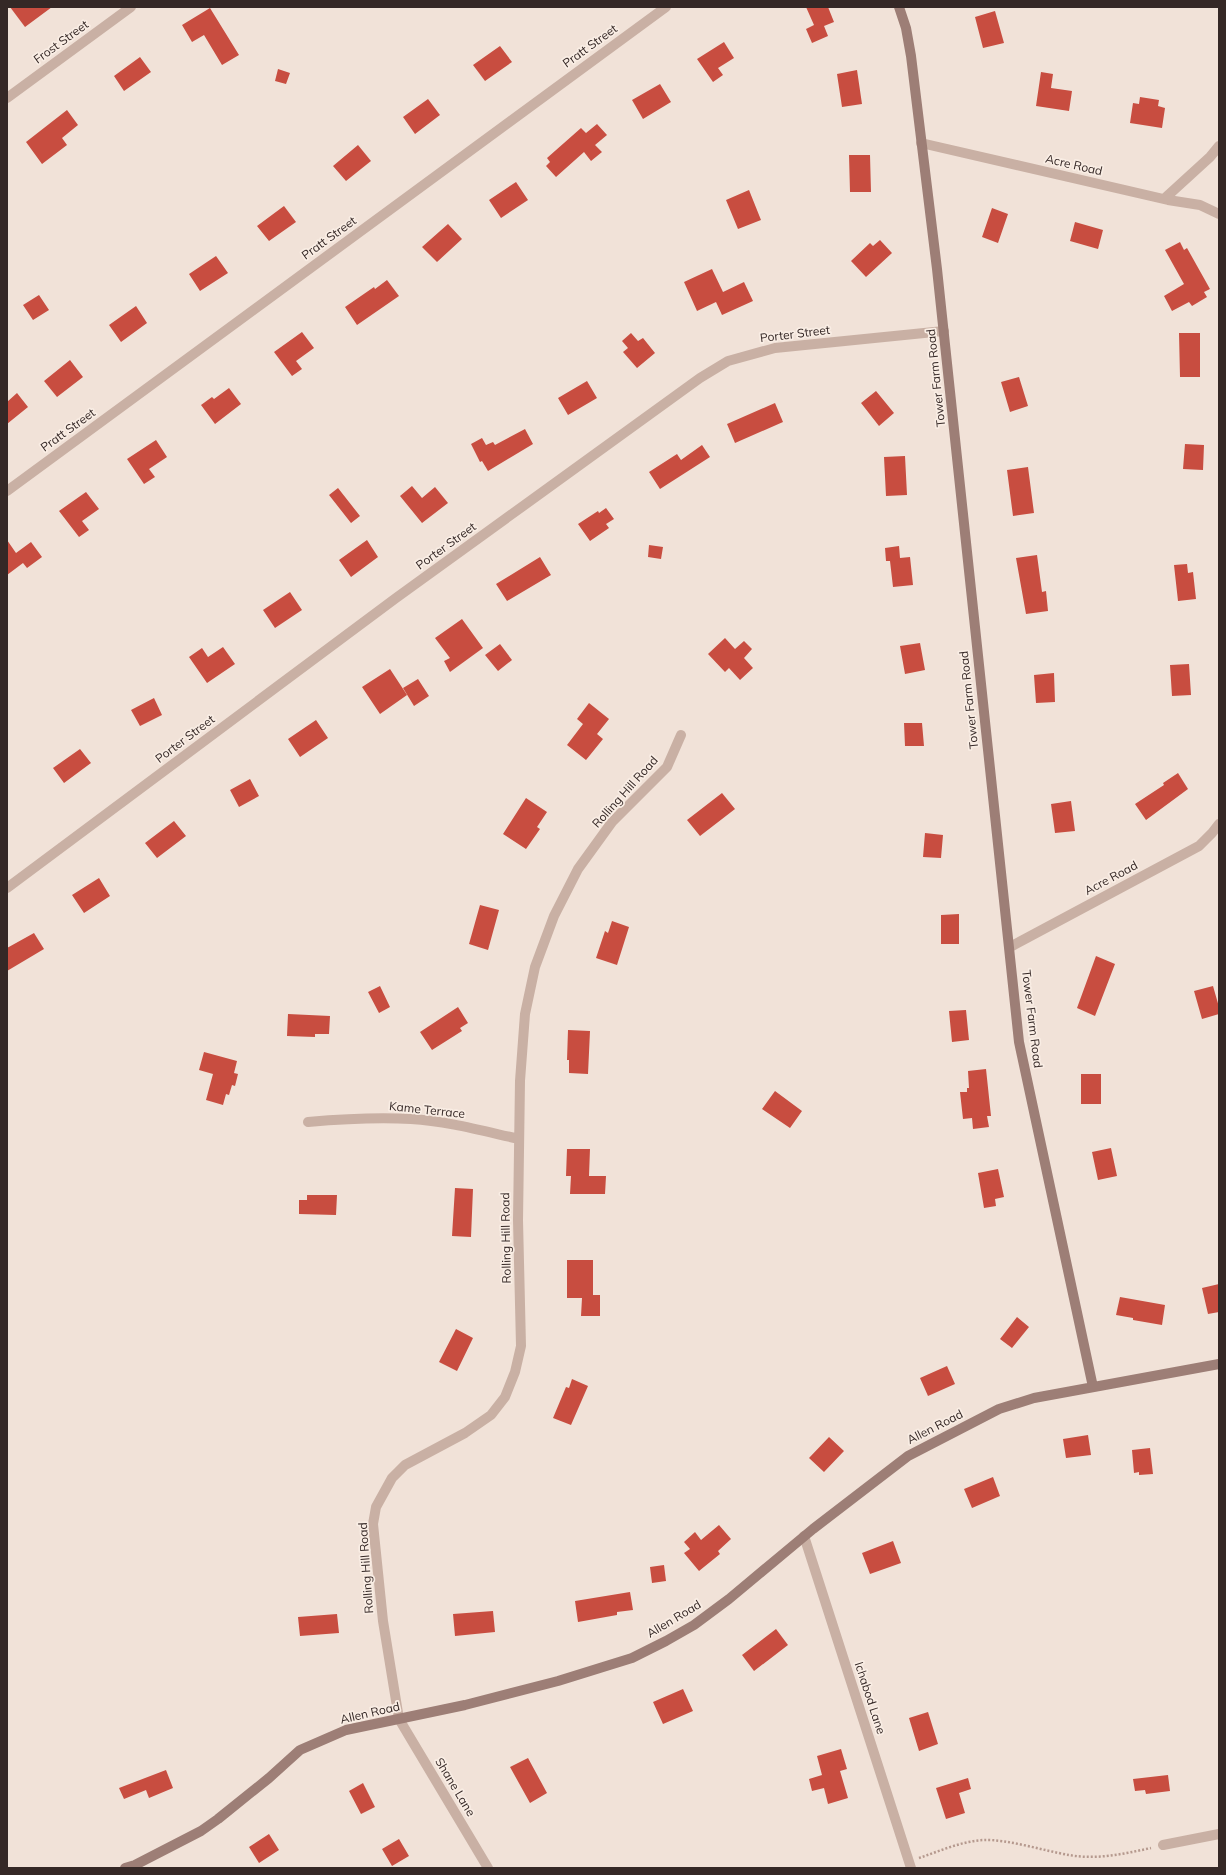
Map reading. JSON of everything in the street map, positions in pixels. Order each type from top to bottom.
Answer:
[{"type":"street","name":"Frost Street","points":[[7,98],[131,7]]},
{"type":"street","name":"Pratt Street","points":[[7,491],[666,7]]},
{"type":"street","name":"Tower Farm Road","points":[[899,7],[906,28],[911,56],[944,331],[1019,1042],[1092,1387]]},
{"type":"street","name":"Acre Road","points":[[921,143],[1164,199],[1200,205],[1219,214]]},
{"type":"street","points":[[1164,199],[1219,146]]},
{"type":"street","name":"Porter Street","points":[[7,888],[396,598],[700,378],[728,361],[775,348],[944,331]]},
{"type":"street","name":"Rolling Hill Road","points":[[399,1719],[383,1621],[373,1524],[376,1507],[392,1478],[405,1465],[465,1433],[491,1414],[505,1397],[515,1372],[521,1346],[518,1220],[520,1081],[525,1014],[535,968],[554,916],[578,869],[612,822],[667,767],[681,735]]},
{"type":"street","name":"Acre Road","points":[[1010,947],[1199,846],[1219,824]]},
{"type":"street","name":"Kame Terrace","points":[[308,1122],[358,1118],[412,1119],[466,1127],[519,1140]]},
{"type":"street","name":"Allen Road","points":[[125,1868],[135,1865],[201,1831],[268,1778],[300,1750],[346,1730],[465,1705],[632,1658],[694,1625],[729,1599],[804,1536],[908,1456],[999,1409],[1034,1398],[1219,1364]]},
{"type":"street","name":"Ichabod Lane","points":[[804,1536],[910,1864]]},
{"type":"street","name":"Shane Lane","points":[[399,1719],[488,1868]]},
{"type":"street","points":[[1163,1845],[1219,1834]]},
{"type":"path","points":[[910,1864],[962,1844],[985,1840],[1071,1856],[1093,1858],[1109,1857],[1163,1845]]},
{"type":"building","points":[[10,7],[52,7],[25,27]]},
{"type":"building","points":[[806,7],[828,7],[834,22],[824,26],[828,36],[812,43],[806,29],[814,25]]},
{"type":"building","points":[[210,8],[239,55],[222,65],[204,35],[192,42],[182,25]]},
{"type":"building","points":[[995,11],[1004,43],[983,48],[975,17]]},
{"type":"building","points":[[724,42],[734,58],[718,68],[723,75],[713,82],[697,59]]},
{"type":"building","points":[[500,46],[512,62],[485,81],[473,65]]},
{"type":"building","points":[[140,57],[151,72],[124,91],[114,76]]},
{"type":"building","points":[[278,69],[290,73],[286,84],[275,81]]},
{"type":"building","points":[[857,70],[862,104],[842,107],[837,74]]},
{"type":"building","points":[[1041,72],[1053,74],[1051,88],[1072,91],[1069,111],[1036,106]]},
{"type":"building","points":[[660,84],[671,102],[643,119],[632,100]]},
{"type":"building","points":[[1140,97],[1159,100],[1158,106],[1165,108],[1162,128],[1130,123],[1133,103],[1139,104]]},
{"type":"building","points":[[428,99],[440,115],[415,134],[403,117]]},
{"type":"building","points":[[67,110],[78,125],[62,138],[67,145],[42,164],[26,142]]},
{"type":"building","points":[[597,124],[607,135],[595,145],[602,152],[591,161],[584,152],[556,177],[546,166],[550,162],[547,158],[581,128],[586,133]]},
{"type":"building","points":[[358,145],[371,161],[346,181],[333,166]]},
{"type":"building","points":[[849,155],[870,155],[871,192],[850,192]]},
{"type":"building","points":[[516,182],[528,200],[501,218],[489,200]]},
{"type":"building","points":[[749,190],[761,220],[738,229],[726,200]]},
{"type":"building","points":[[284,206],[296,222],[269,241],[257,226]]},
{"type":"building","points":[[992,208],[1008,214],[998,243],[982,237]]},
{"type":"building","points":[[1075,222],[1103,230],[1098,249],[1070,241]]},
{"type":"building","points":[[448,224],[462,239],[437,262],[422,247]]},
{"type":"building","points":[[880,240],[892,253],[866,277],[851,261],[870,243],[873,246]]},
{"type":"building","points":[[1180,242],[1184,250],[1187,248],[1210,289],[1204,292],[1207,297],[1192,306],[1189,302],[1172,311],[1164,296],[1184,284],[1165,250]]},
{"type":"building","points":[[216,256],[228,273],[200,291],[189,274]]},
{"type":"building","points":[[712,269],[723,292],[744,282],[753,301],[722,315],[716,302],[697,311],[684,282]]},
{"type":"building","points":[[387,280],[399,296],[357,325],[345,307]]},
{"type":"building","points":[[39,295],[49,310],[33,320],[23,305]]},
{"type":"building","points":[[136,306],[147,323],[121,342],[109,325]]},
{"type":"building","points":[[302,332],[314,348],[296,361],[302,369],[292,376],[274,352]]},
{"type":"building","points":[[631,333],[638,341],[643,338],[655,353],[637,368],[623,352],[628,348],[622,341]]},
{"type":"building","points":[[1179,333],[1200,333],[1200,377],[1180,377]]},
{"type":"building","points":[[70,360],[83,377],[57,397],[44,381]]},
{"type":"building","points":[[1019,377],[1028,406],[1010,412],[1001,382]]},
{"type":"building","points":[[587,381],[597,398],[568,415],[558,398]]},
{"type":"building","points":[[229,388],[241,404],[215,424],[201,405],[212,397],[214,399]]},
{"type":"building","points":[[876,391],[894,413],[879,426],[861,403]]},
{"type":"building","points":[[17,393],[28,407],[7,424],[7,402]]},
{"type":"building","points":[[775,403],[783,422],[735,443],[727,424]]},
{"type":"building","points":[[525,429],[533,444],[488,471],[482,461],[480,462],[471,444],[482,438],[486,445],[493,442],[495,445]]},
{"type":"building","points":[[156,440],[167,457],[149,469],[155,477],[144,484],[127,459]]},
{"type":"building","points":[[1185,444],[1204,445],[1203,470],[1183,469]]},
{"type":"building","points":[[702,445],[710,457],[660,489],[649,472],[677,454],[681,460]]},
{"type":"building","points":[[905,456],[907,495],[886,496],[884,457]]},
{"type":"building","points":[[1028,467],[1034,513],[1013,516],[1007,470]]},
{"type":"building","points":[[412,486],[422,498],[435,487],[448,503],[422,523],[400,496]]},
{"type":"building","points":[[338,488],[360,516],[351,523],[329,495]]},
{"type":"building","points":[[86,492],[99,509],[82,521],[89,530],[79,537],[59,511]]},
{"type":"building","points":[[606,508],[614,519],[606,524],[609,528],[590,541],[578,524],[598,511],[599,513]]},
{"type":"building","points":[[7,540],[16,553],[31,542],[42,557],[27,568],[23,563],[7,575]]},
{"type":"building","points":[[367,540],[378,557],[351,577],[339,560]]},
{"type":"building","points":[[649,545],[663,547],[661,559],[648,557]]},
{"type":"building","points":[[899,546],[900,558],[910,557],[913,585],[893,587],[890,561],[886,561],[885,548]]},
{"type":"building","points":[[1037,555],[1042,592],[1046,591],[1048,611],[1026,614],[1016,558]]},
{"type":"building","points":[[540,557],[551,575],[507,601],[496,584]]},
{"type":"building","points":[[1187,564],[1188,573],[1193,572],[1196,599],[1178,601],[1174,565]]},
{"type":"building","points":[[290,592],[302,610],[275,628],[263,610]]},
{"type":"building","points":[[462,619],[483,648],[450,672],[444,661],[450,658],[435,638]]},
{"type":"building","points":[[725,638],[735,649],[744,641],[752,649],[744,658],[753,668],[740,680],[729,668],[725,672],[708,654]]},
{"type":"building","points":[[920,643],[925,670],[905,674],[900,646]]},
{"type":"building","points":[[500,644],[512,660],[498,671],[485,655]]},
{"type":"building","points":[[223,647],[235,664],[207,683],[189,657],[202,648],[208,657]]},
{"type":"building","points":[[1189,664],[1191,695],[1172,696],[1170,665]]},
{"type":"building","points":[[390,669],[407,695],[380,714],[362,687]]},
{"type":"building","points":[[1054,673],[1055,702],[1036,703],[1034,675]]},
{"type":"building","points":[[418,679],[429,696],[414,706],[403,688]]},
{"type":"building","points":[[154,698],[162,715],[140,726],[131,710]]},
{"type":"building","points":[[589,703],[609,719],[597,734],[603,739],[586,760],[567,745],[583,724],[577,719]]},
{"type":"building","points":[[316,720],[328,738],[300,757],[288,739]]},
{"type":"building","points":[[904,723],[922,723],[924,746],[905,746]]},
{"type":"building","points":[[80,749],[91,763],[64,783],[53,768]]},
{"type":"building","points":[[1178,773],[1188,789],[1146,820],[1135,804],[1164,785],[1163,783]]},
{"type":"building","points":[[250,779],[259,796],[239,807],[230,790]]},
{"type":"building","points":[[722,793],[735,809],[700,836],[687,820]]},
{"type":"building","points":[[526,798],[547,812],[537,827],[540,829],[526,849],[503,834]]},
{"type":"building","points":[[1071,801],[1075,831],[1055,833],[1051,804]]},
{"type":"building","points":[[174,821],[186,836],[157,858],[145,843]]},
{"type":"building","points":[[925,833],[943,835],[941,858],[923,857]]},
{"type":"building","points":[[99,878],[110,896],[84,913],[72,895]]},
{"type":"building","points":[[480,905],[499,910],[488,950],[469,944]]},
{"type":"building","points":[[959,914],[959,944],[941,944],[941,915]]},
{"type":"building","points":[[612,921],[629,927],[617,965],[596,958],[605,931],[608,933]]},
{"type":"building","points":[[34,933],[44,949],[7,971],[7,948]]},
{"type":"building","points":[[1096,956],[1115,964],[1095,1016],[1077,1008]]},
{"type":"building","points":[[380,986],[390,1007],[379,1013],[368,992]]},
{"type":"building","points":[[1213,986],[1219,1007],[1219,1014],[1202,1019],[1194,991]]},
{"type":"building","points":[[458,1007],[468,1023],[460,1028],[462,1031],[432,1050],[420,1032]]},
{"type":"building","points":[[966,1010],[969,1040],[952,1042],[949,1011]]},
{"type":"building","points":[[288,1014],[330,1016],[329,1034],[315,1034],[315,1037],[287,1036]]},
{"type":"building","points":[[568,1030],[590,1031],[588,1074],[569,1073],[569,1060],[567,1060]]},
{"type":"building","points":[[204,1052],[237,1061],[234,1073],[238,1074],[235,1086],[232,1085],[229,1095],[226,1094],[223,1105],[206,1100],[213,1074],[199,1070]]},
{"type":"building","points":[[986,1069],[991,1116],[987,1116],[989,1127],[973,1129],[972,1118],[963,1119],[960,1092],[967,1092],[967,1088],[969,1088],[968,1071]]},
{"type":"building","points":[[1081,1074],[1101,1074],[1101,1104],[1081,1104]]},
{"type":"building","points":[[775,1091],[802,1111],[790,1128],[762,1109]]},
{"type":"building","points":[[1111,1148],[1117,1176],[1098,1180],[1092,1152]]},
{"type":"building","points":[[567,1149],[590,1149],[589,1176],[606,1176],[605,1194],[570,1194],[571,1176],[566,1176]]},
{"type":"building","points":[[998,1169],[1004,1197],[995,1199],[996,1206],[984,1208],[978,1173]]},
{"type":"building","points":[[455,1188],[473,1189],[471,1237],[452,1236]]},
{"type":"building","points":[[307,1195],[337,1195],[336,1215],[299,1214],[299,1200],[307,1200]]},
{"type":"building","points":[[567,1260],[593,1260],[593,1295],[600,1295],[600,1316],[581,1316],[582,1298],[567,1298]]},
{"type":"building","points":[[1219,1284],[1219,1312],[1208,1314],[1202,1288]]},
{"type":"building","points":[[1120,1297],[1165,1305],[1162,1325],[1133,1320],[1133,1318],[1116,1315]]},
{"type":"building","points":[[1017,1317],[1029,1327],[1012,1348],[1000,1339]]},
{"type":"building","points":[[456,1329],[473,1338],[457,1371],[439,1362]]},
{"type":"building","points":[[947,1366],[955,1384],[928,1396],[920,1378]]},
{"type":"building","points":[[572,1379],[588,1386],[571,1425],[553,1418],[566,1387],[569,1388]]},
{"type":"building","points":[[1088,1435],[1091,1455],[1066,1458],[1063,1439]]},
{"type":"building","points":[[829,1437],[844,1451],[824,1472],[809,1458]]},
{"type":"building","points":[[1150,1448],[1153,1474],[1139,1475],[1139,1472],[1134,1473],[1132,1450]]},
{"type":"building","points":[[993,1477],[1000,1496],[972,1508],[964,1489]]},
{"type":"building","points":[[719,1525],[731,1539],[718,1551],[720,1554],[699,1571],[684,1553],[690,1549],[684,1542],[695,1532],[701,1540]]},
{"type":"building","points":[[893,1541],[901,1563],[870,1574],[862,1553]]},
{"type":"building","points":[[664,1565],[666,1581],[652,1583],[650,1567]]},
{"type":"building","points":[[630,1592],[633,1610],[617,1612],[617,1615],[578,1622],[575,1601]]},
{"type":"building","points":[[493,1611],[495,1632],[455,1636],[453,1614]]},
{"type":"building","points":[[337,1614],[339,1633],[300,1636],[298,1617]]},
{"type":"building","points":[[776,1629],[788,1645],[754,1671],[742,1655]]},
{"type":"building","points":[[683,1689],[693,1711],[663,1724],[653,1702]]},
{"type":"building","points":[[928,1712],[938,1744],[919,1751],[909,1718]]},
{"type":"building","points":[[841,1749],[847,1769],[840,1771],[848,1798],[828,1804],[824,1788],[812,1791],[809,1779],[822,1775],[817,1756]]},
{"type":"building","points":[[528,1758],[547,1793],[530,1803],[510,1767]]},
{"type":"building","points":[[166,1770],[173,1788],[149,1798],[146,1790],[124,1799],[119,1788]]},
{"type":"building","points":[[1168,1775],[1170,1791],[1146,1794],[1145,1790],[1135,1791],[1133,1779]]},
{"type":"building","points":[[968,1778],[971,1789],[959,1793],[965,1813],[946,1819],[936,1788]]},
{"type":"building","points":[[363,1783],[375,1807],[361,1814],[349,1791]]},
{"type":"building","points":[[269,1834],[279,1850],[259,1863],[249,1847]]},
{"type":"building","points":[[399,1839],[409,1856],[392,1866],[382,1849]]}]
